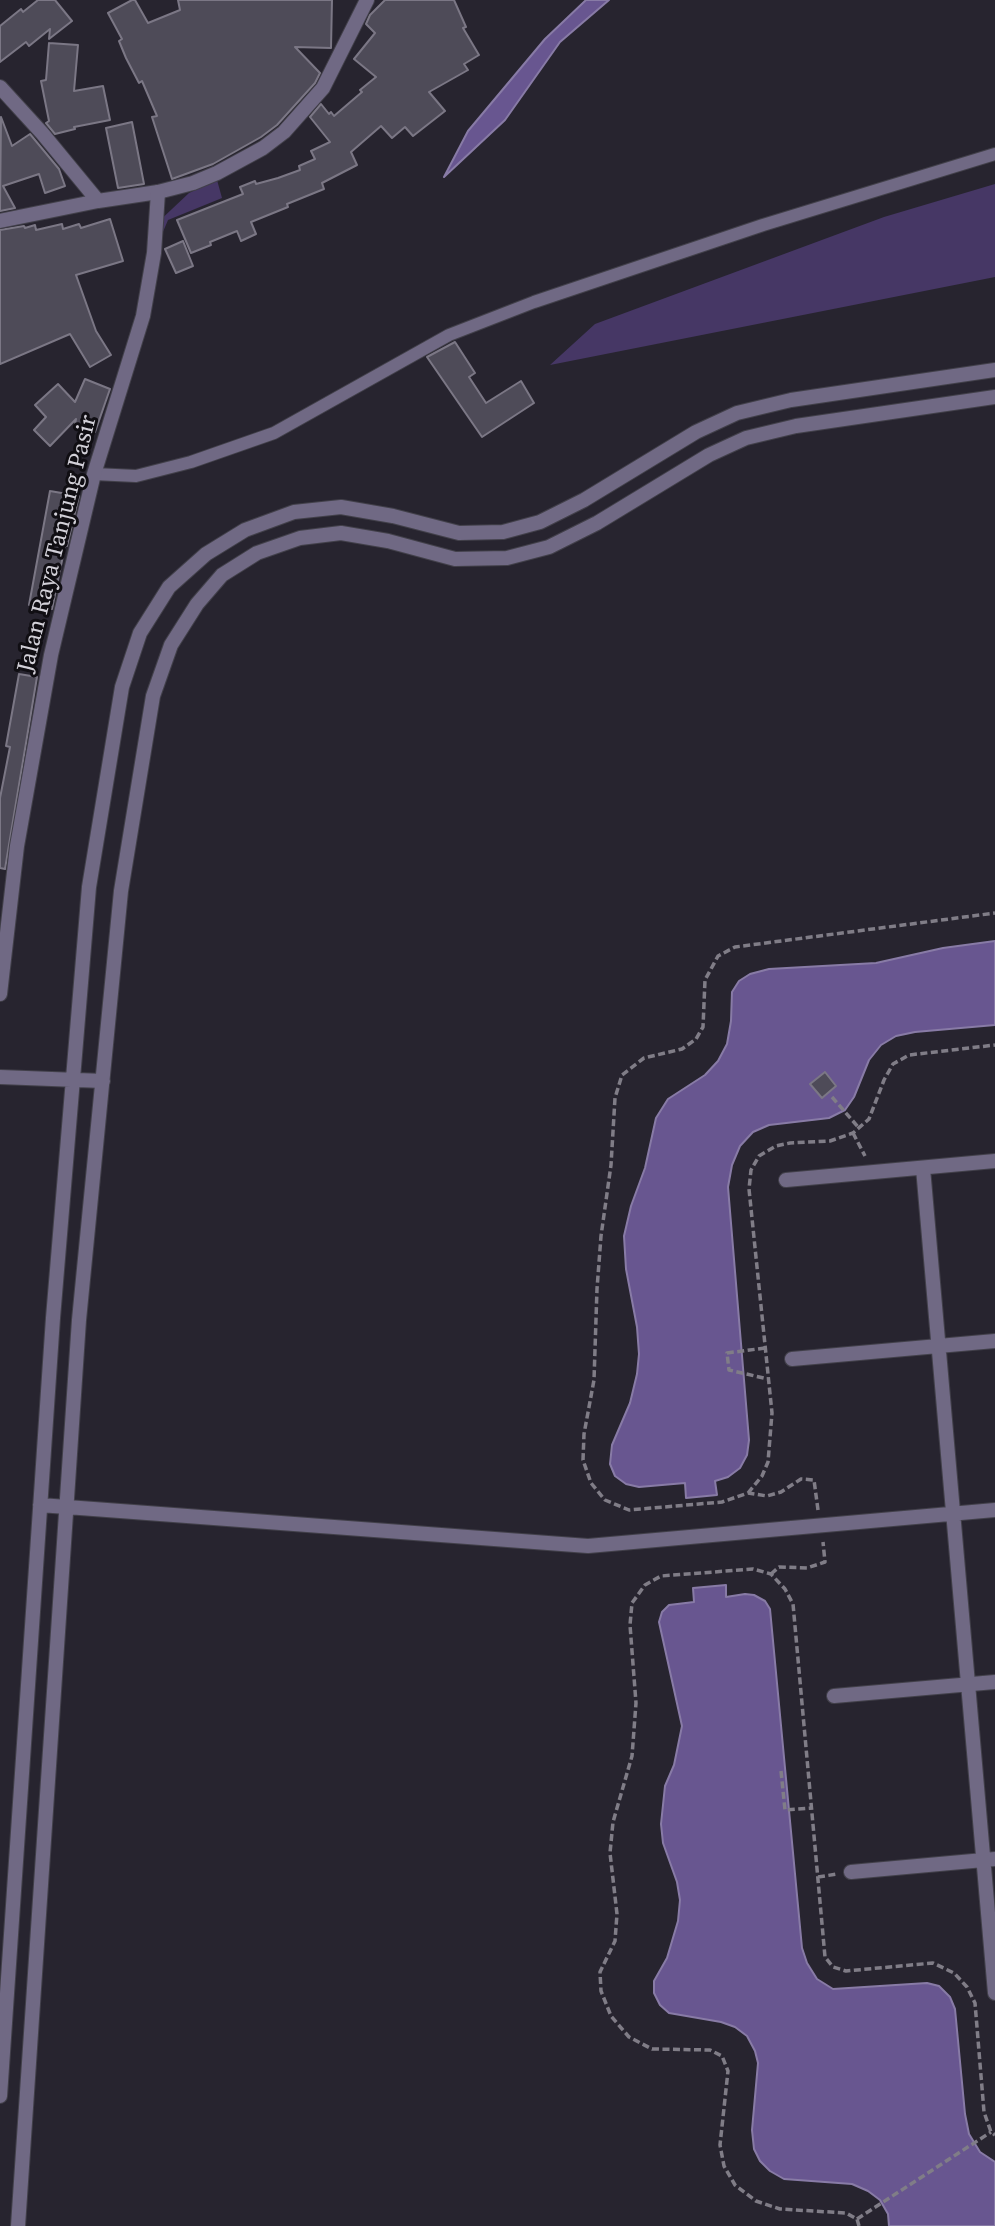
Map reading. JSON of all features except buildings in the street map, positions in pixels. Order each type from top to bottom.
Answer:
[{"type":"street","points":[[0,221],[193,183],[263,148],[284,132],[323,88],[368,0]]},
{"type":"street","points":[[0,87],[42,132],[98,201]]},
{"type":"street","name":"Jalan Raya Tanjung Pasir","points":[[0,994],[23,810],[51,655],[94,474],[143,316],[154,253],[158,192]]},
{"type":"street","points":[[0,2096],[53,1318],[89,887],[122,687],[140,633],[169,587],[206,554],[245,530],[294,512],[341,507],[393,516],[458,533],[503,532],[540,522],[573,506],[696,432],[737,413],[791,400],[995,370]]},
{"type":"street","points":[[18,2226],[79,1320],[121,891],[153,696],[172,645],[197,604],[222,575],[257,554],[300,538],[341,533],[388,541],[455,559],[507,558],[549,547],[597,523],[709,455],[746,438],[796,426],[995,397]]},
{"type":"street","points":[[0,1077],[103,1080]]},
{"type":"street","points":[[786,1180],[995,1161]]},
{"type":"street","points":[[923,1168],[968,1684],[989,1860],[995,1993]]},
{"type":"street","points":[[792,1359],[995,1340]]},
{"type":"street","points":[[40,1505],[588,1546],[995,1510]]},
{"type":"street","points":[[834,1696],[995,1682]]},
{"type":"street","points":[[851,1872],[989,1860]]},
{"type":"lane","points":[[94,474],[136,476],[191,462],[274,433],[461,330],[534,302],[750,229],[995,153]]},
{"type":"path","points":[[995,913],[735,947],[718,956],[705,981],[703,1027],[696,1039],[682,1049],[644,1058],[622,1075],[615,1098],[611,1165],[601,1236],[593,1380],[584,1434],[583,1460],[591,1483],[605,1500],[629,1510],[722,1502],[748,1493],[762,1476],[768,1462],[772,1413],[749,1189],[751,1170],[759,1156],[776,1146],[830,1141],[853,1133],[869,1119],[893,1064],[909,1055],[995,1045]]},
{"type":"path","points":[[832,1097],[859,1128]]},
{"type":"path","points":[[853,1133],[874,1172]]},
{"type":"path","points":[[765,1348],[727,1353],[729,1370],[768,1379]]},
{"type":"path","points":[[857,2219],[993,2133],[984,2112],[975,2003],[967,1987],[954,1973],[933,1963],[846,1971],[833,1967],[825,1956],[793,1604],[785,1589],[771,1574],[754,1569],[661,1576],[645,1585],[632,1603],[630,1625],[636,1703],[632,1756],[613,1822],[610,1853],[617,1914],[615,1941],[600,1972],[601,1991],[611,2016],[629,2037],[652,2049],[710,2050],[722,2056],[728,2071],[720,2145],[724,2166],[735,2185],[756,2201],[780,2209],[846,2213],[857,2219],[859,2226]]},
{"type":"path","points":[[781,1771],[785,1810],[812,1808]]},
{"type":"shaded area","points":[[586,0],[609,0],[560,42],[505,120],[444,177],[468,131],[545,39]]},
{"type":"shaded area","points":[[217,180],[222,198],[168,220],[154,253],[155,225],[189,193]]},
{"type":"shaded area","points":[[995,184],[995,277],[550,365],[595,324],[884,217]]},
{"type":"shaded area","points":[[995,941],[995,1025],[896,1036],[881,1045],[869,1060],[854,1097],[845,1110],[829,1118],[769,1125],[753,1132],[740,1146],[732,1165],[728,1187],[749,1440],[747,1455],[740,1468],[728,1477],[715,1481],[717,1495],[686,1498],[685,1483],[639,1487],[626,1484],[615,1476],[610,1464],[612,1445],[630,1403],[639,1354],[637,1327],[626,1269],[624,1236],[631,1206],[645,1168],[656,1118],[668,1099],[705,1075],[718,1061],[727,1044],[732,992],[739,981],[750,974],[769,969],[876,963],[943,948]]},
{"type":"shaded area","points":[[726,1585],[726,1597],[754,1595],[765,1601],[770,1609],[802,1948],[807,1963],[817,1979],[833,1989],[927,1983],[939,1986],[950,1997],[955,2009],[969,2134],[980,2152],[995,2162],[995,2226],[889,2226],[888,2214],[880,2200],[868,2191],[852,2184],[784,2179],[770,2171],[760,2161],[754,2149],[752,2130],[758,2063],[747,2036],[735,2027],[721,2022],[669,2013],[660,2005],[654,1993],[654,1981],[667,1958],[678,1921],[680,1900],[677,1882],[663,1843],[661,1824],[665,1786],[674,1765],[682,1726],[659,1622],[662,1612],[669,1605],[694,1602],[693,1588]]}]
